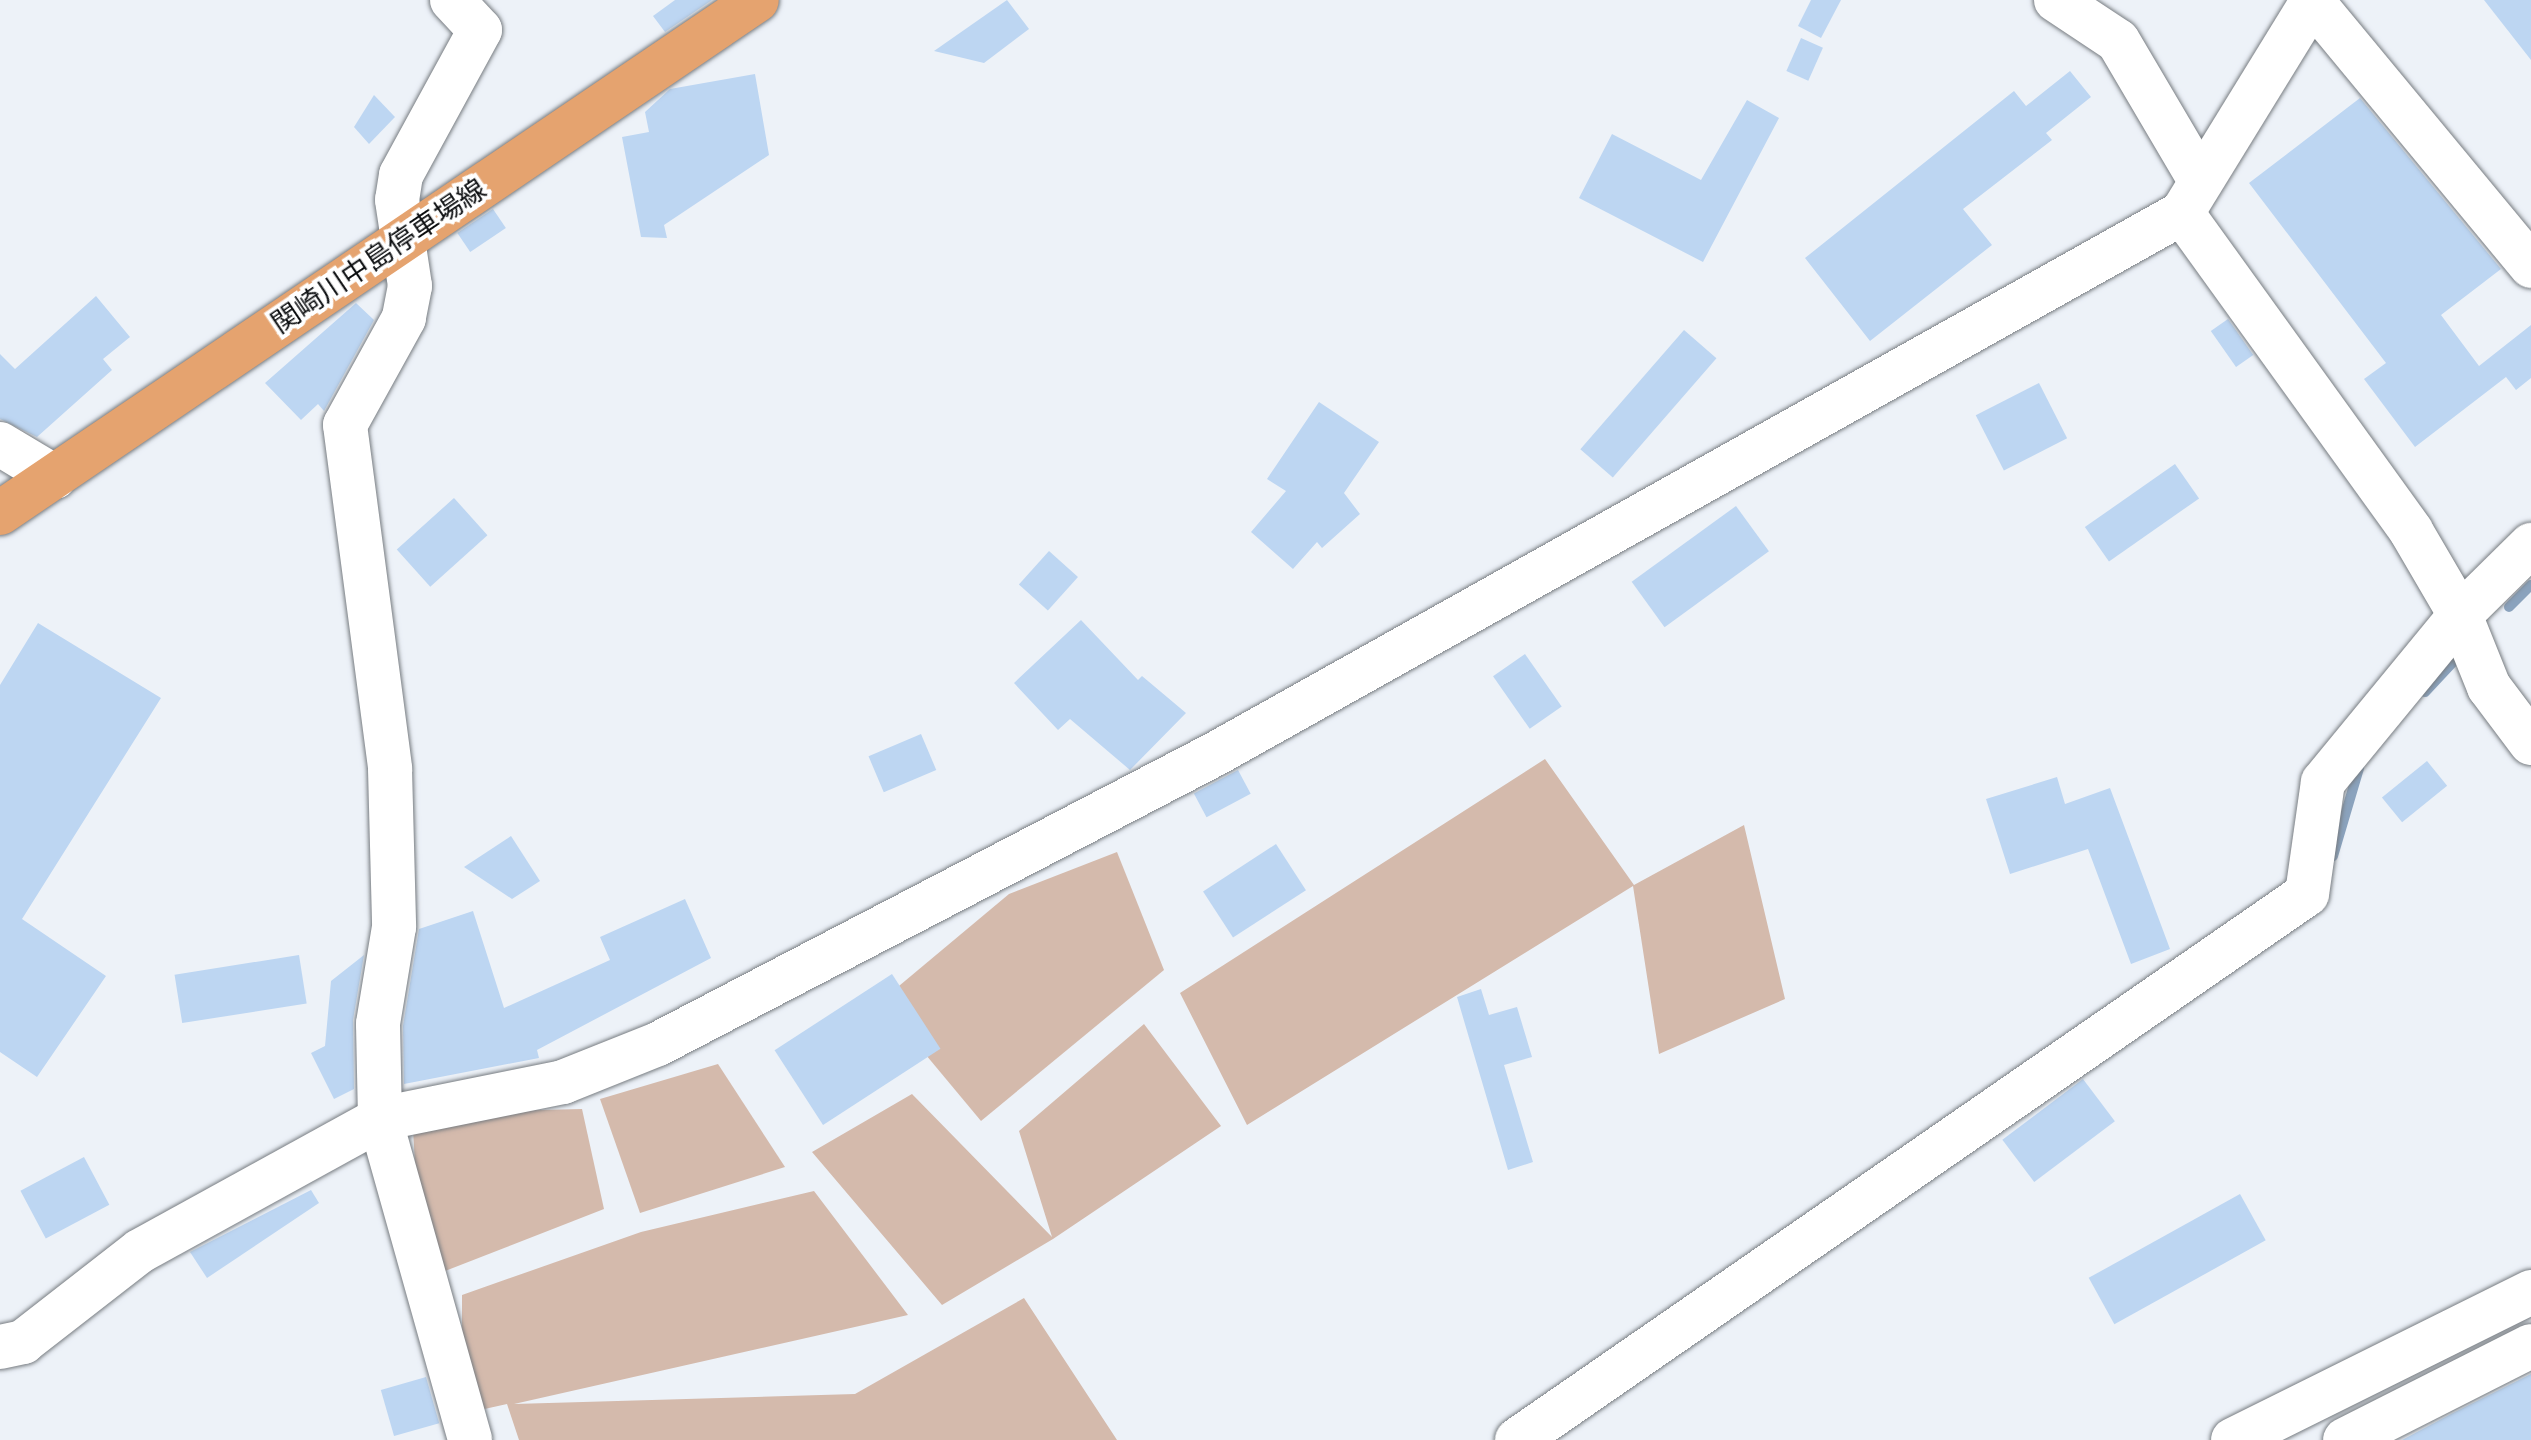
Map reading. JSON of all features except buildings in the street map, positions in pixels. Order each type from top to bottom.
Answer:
[{"type":"main road","name":"関崎川中島停車場線","points":[[0,513],[757,0]]},
{"type":"street","points":[[452,0],[480,30],[401,175],[401,239],[410,286],[404,318],[345,425],[390,769],[394,927],[378,1024],[380,1119],[470,1440]]},
{"type":"street","points":[[2056,0],[2118,41],[2191,197],[2411,531],[2460,615],[2489,687],[2531,743]]},
{"type":"street","points":[[0,1347],[23,1342],[140,1251],[380,1119],[563,1082],[658,1044],[1217,753],[2191,197],[2313,1],[2531,266]]},
{"type":"street","points":[[0,444],[55,477]]},
{"type":"street","points":[[1517,1440],[2307,894],[2323,782],[2460,615],[2531,545]]},
{"type":"street","points":[[2233,1440],[2531,1292]]},
{"type":"street","points":[[2345,1440],[2531,1346]]},
{"type":"shaded area","points":[[1545,759],[1634,885],[1744,825],[1785,999],[1659,1054],[1633,886],[1247,1125],[1180,993]]},
{"type":"shaded area","points":[[1117,852],[1164,970],[981,1121],[881,1001],[1009,894]]},
{"type":"shaded area","points":[[1144,1024],[1221,1126],[1053,1239],[942,1305],[812,1152],[912,1094],[1052,1237],[1019,1131]]},
{"type":"shaded area","points":[[718,1064],[785,1167],[640,1213],[600,1099]]},
{"type":"shaded area","points":[[582,1109],[604,1209],[422,1280],[412,1113]]},
{"type":"shaded area","points":[[814,1191],[908,1315],[514,1404],[855,1394],[1024,1298],[1117,1440],[519,1440],[507,1404],[462,1414],[462,1295],[641,1232]]},
{"type":"waterway","points":[[2509,607],[2531,585]]},
{"type":"waterway","points":[[2425,692],[2456,659]]},
{"type":"waterway","points":[[2333,856],[2359,768]]}]
